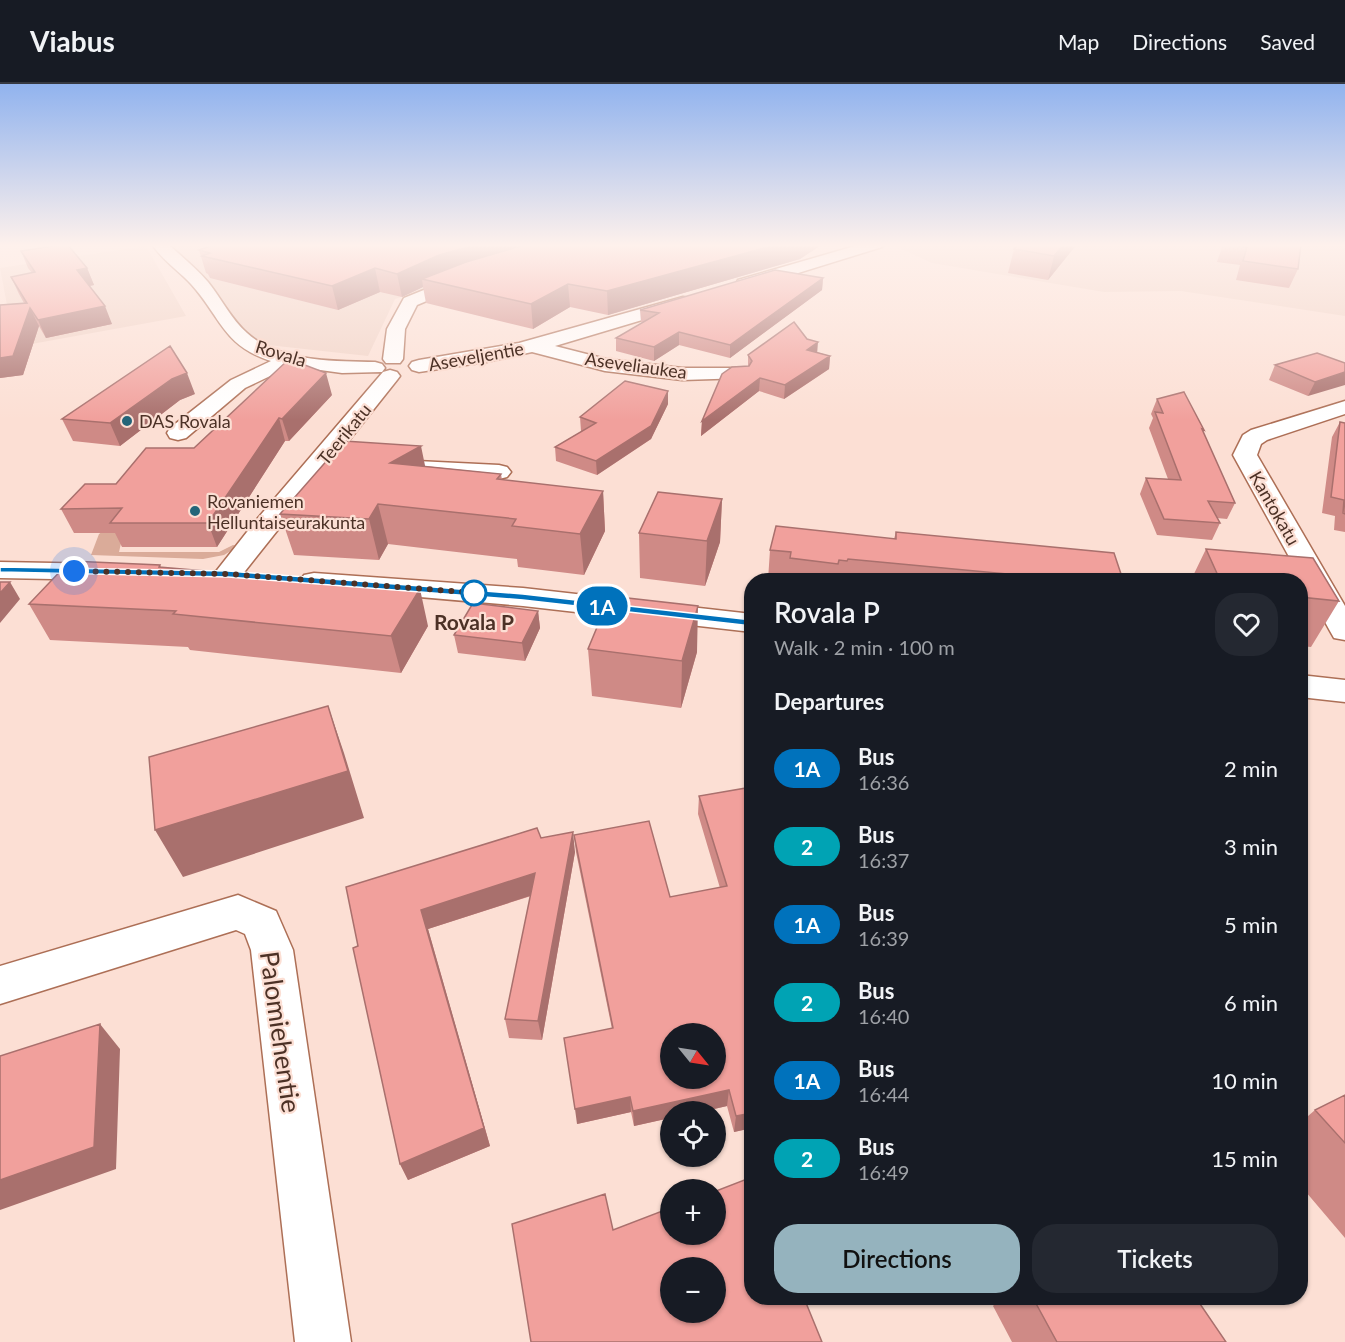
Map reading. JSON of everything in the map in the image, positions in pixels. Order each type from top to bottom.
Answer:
[{"type":"street","name":"Rovala","points":[[214,303],[241,338],[253,347],[290,359],[354,368],[386,368],[411,360],[419,366]]},
{"type":"street","points":[[386,368],[396,328],[410,303]]},
{"type":"street","name":"Aseveljentie","points":[[419,366],[476,358],[533,346],[681,303]]},
{"type":"street","name":"Aseveliaukea","points":[[533,346],[605,365],[682,374],[739,374]]},
{"type":"street","points":[[178,433],[238,384],[290,359]]},
{"type":"street","name":"Teerikatu","points":[[228,574],[247,548],[332,464],[386,368]]},
{"type":"street","name":"Kantokatu","points":[[1345,407],[1259,435],[1251,440],[1245,455],[1345,631]]},
{"type":"street","points":[[392,467],[499,472]]},
{"type":"street","points":[[0,570],[131,572]]},
{"type":"street","points":[[197,573],[523,597],[744,622]]},
{"type":"street","points":[[1308,687],[1345,691]]},
{"type":"street","name":"Palomiehentie","points":[[0,985],[238,912],[262,923],[273,950],[323,1342]]},
{"type":"shaded area","points":[[7,303],[178,303],[186,316],[15,347]]},
{"type":"shaded area","points":[[210,303],[393,303],[368,356],[259,344]]},
{"type":"shaded area","points":[[1258,303],[1345,303],[1345,316]]},
{"type":"shaded area","points":[[106,529],[123,535],[119,552],[219,552],[233,545],[239,546],[224,555],[203,559],[91,555],[99,534]]},
{"type":"building","points":[[102,303],[105,306],[38,320],[30,308],[13,356],[0,358],[0,305]]},
{"type":"building","points":[[665,303],[789,303],[730,345],[679,332],[654,347],[616,338],[659,313],[640,310]]},
{"type":"building","points":[[794,322],[807,339],[818,342],[807,350],[830,356],[785,385],[760,378],[702,421],[722,374],[732,367],[749,366],[752,361],[748,355]]},
{"type":"building","points":[[170,346],[187,373],[172,379],[110,423],[62,419]]},
{"type":"building","points":[[1317,353],[1345,363],[1345,372],[1315,382],[1275,365]]},
{"type":"building","points":[[289,359],[326,373],[282,419],[279,418],[208,523],[110,523],[122,508],[61,509],[85,484],[116,484],[146,448],[194,448]]},
{"type":"building","points":[[625,381],[668,391],[651,426],[596,461],[555,447],[596,423],[580,417]]},
{"type":"building","points":[[1184,392],[1204,430],[1202,429],[1235,503],[1208,501],[1220,523],[1164,519],[1146,478],[1181,480],[1155,412],[1163,413],[1157,399]]},
{"type":"building","points":[[1340,422],[1345,423],[1345,514],[1343,513],[1344,500],[1331,497]]},
{"type":"building","points":[[344,441],[421,446],[390,463],[501,474],[497,479],[603,491],[580,534],[512,526],[516,519],[378,504],[369,519],[280,514]]},
{"type":"building","points":[[658,492],[722,499],[707,541],[639,533]]},
{"type":"building","points":[[776,526],[896,539],[896,532],[1114,553],[1121,573],[997,573],[848,559],[847,561],[839,560],[838,564],[790,558],[791,552],[770,550]]},
{"type":"building","points":[[1206,549],[1313,558],[1339,601],[1308,598],[1308,573],[1217,573]]},
{"type":"building","points":[[70,561],[160,565],[159,567],[420,589],[391,636],[173,614],[176,611],[29,604]]},
{"type":"building","points":[[0,582],[10,582],[0,593]]},
{"type":"building","points":[[610,596],[698,606],[682,661],[588,649]]},
{"type":"building","points":[[473,603],[538,611],[522,643],[454,635]]},
{"type":"building","points":[[328,706],[348,771],[155,830],[149,757]]},
{"type":"building","points":[[744,788],[744,1114],[736,1116],[729,1090],[679,1101],[660,1101],[660,1105],[633,1111],[630,1097],[575,1109],[564,1038],[613,1028],[574,835],[649,821],[670,897],[727,886],[699,796]]},
{"type":"building","points":[[537,828],[541,838],[573,832],[538,1021],[505,1019],[535,873],[421,910],[484,1128],[400,1164],[353,948],[358,946],[346,887]]},
{"type":"building","points":[[100,1024],[94,1147],[0,1180],[0,1056]]},
{"type":"building","points":[[1345,1095],[1345,1143],[1315,1110]]},
{"type":"building","points":[[744,1180],[744,1305],[807,1305],[822,1342],[531,1342],[512,1224],[605,1194],[613,1230],[660,1212],[660,1245],[726,1245],[726,1187]]},
{"type":"building","points":[[1037,1305],[1201,1305],[1226,1342],[1057,1342]]},
{"type":"bus line","name":"1A","points":[[0,570],[228,574],[523,597],[744,622]]},
{"type":"place","name":"DAS Rovala","points":[[127,421]]},
{"type":"place","name":"Rovaniemen Helluntaiseurakunta","points":[[195,511]]},
{"type":"place","name":"Rovala P","points":[[474,593]]},
{"type":"route","points":[[74,571],[228,574],[478,593],[474,593]]}]
